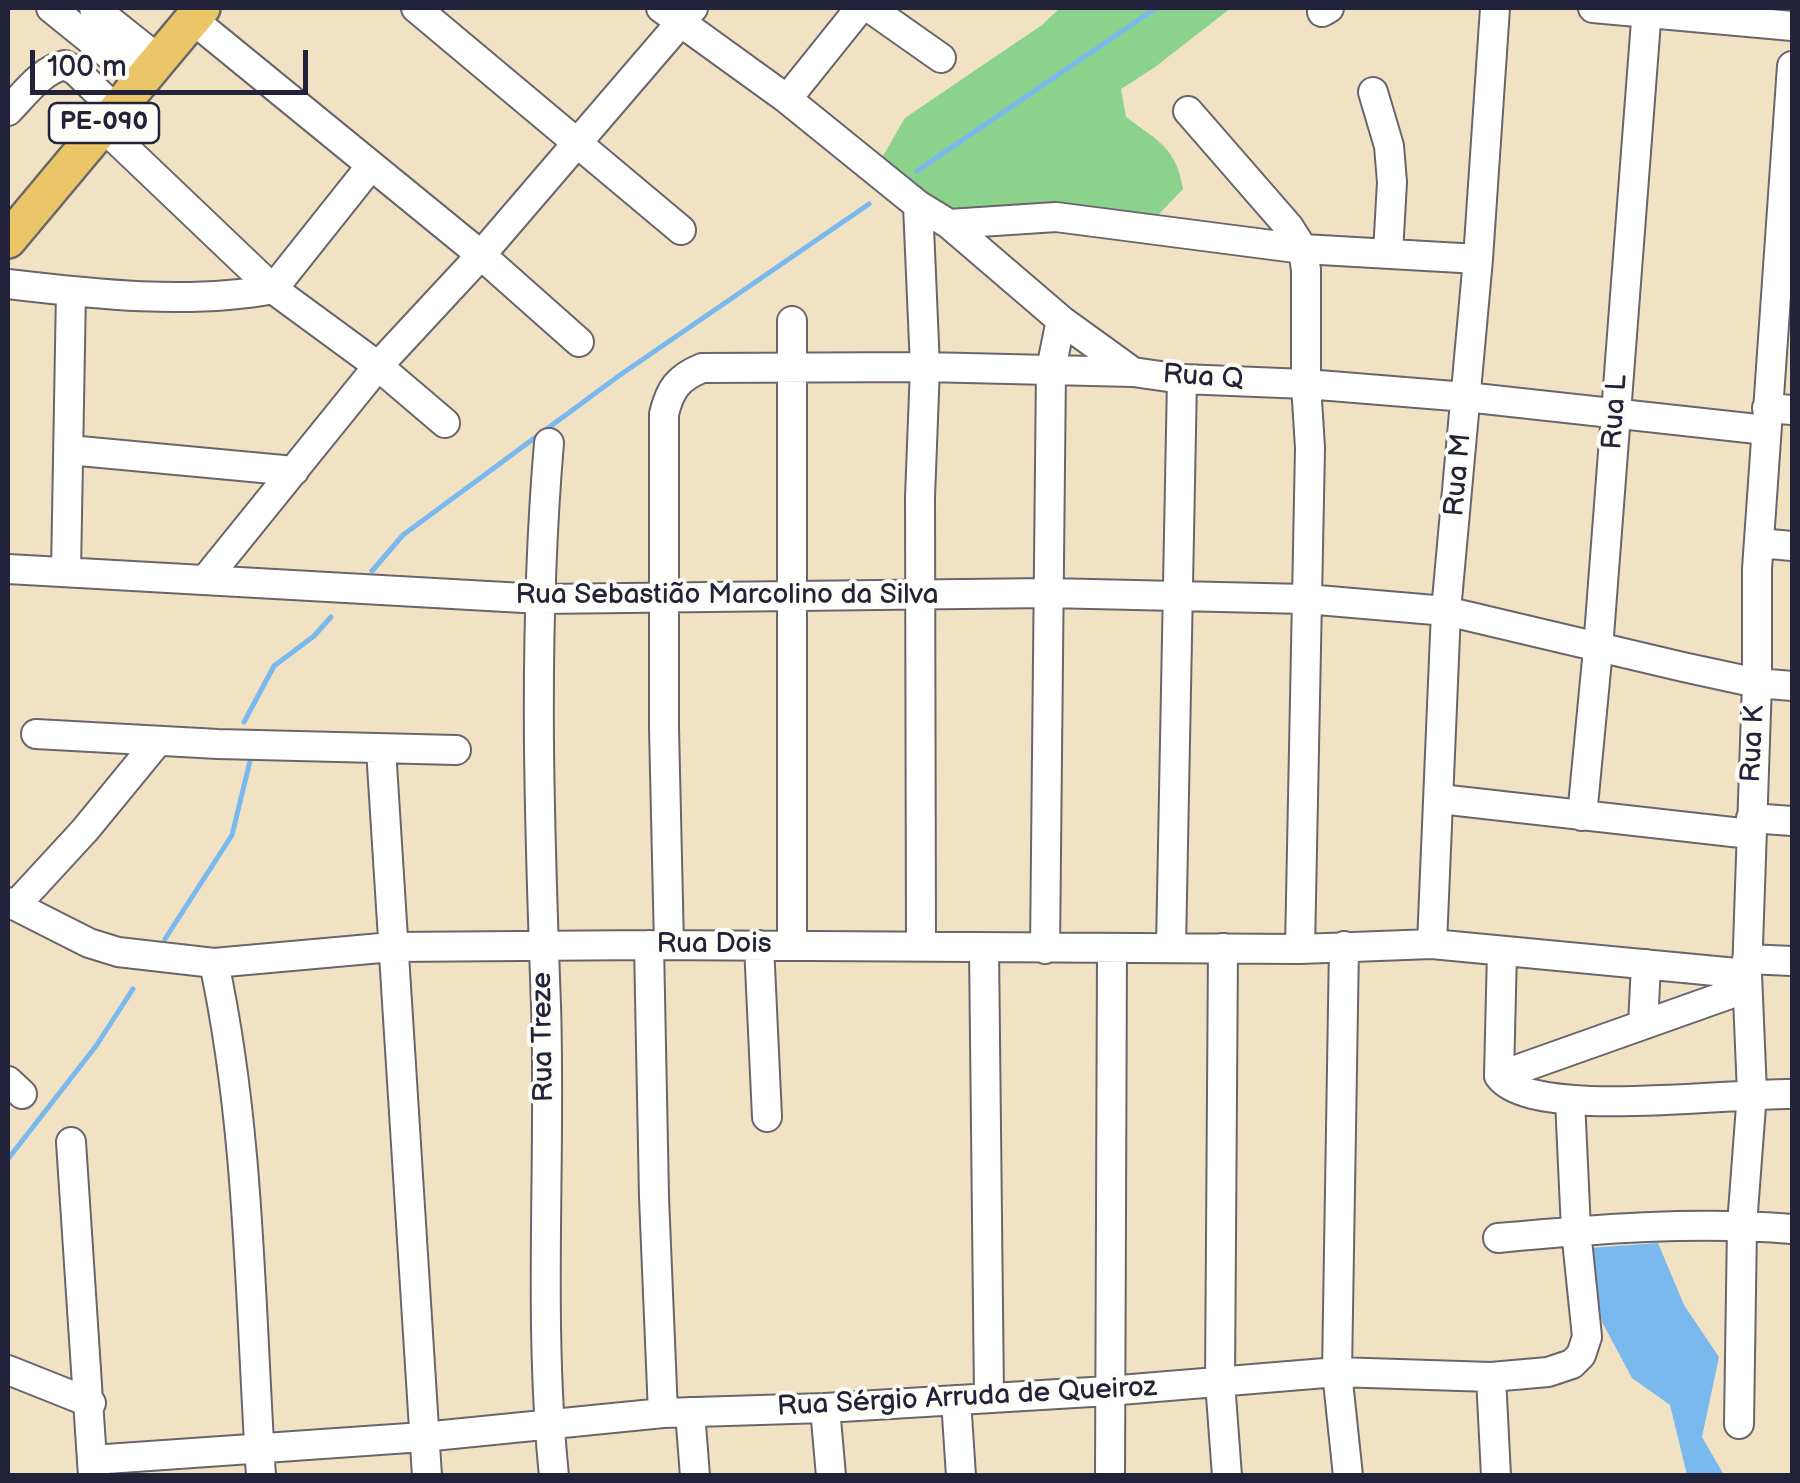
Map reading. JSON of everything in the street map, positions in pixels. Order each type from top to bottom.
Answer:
[{"type":"main road","name":"PE-090","points":[[8,240],[197,13]]},
{"type":"street","points":[[51,8],[149,69]]},
{"type":"street","points":[[94,8],[149,69]]},
{"type":"street","points":[[416,8],[681,230]]},
{"type":"street","points":[[786,99],[860,8]]},
{"type":"street","points":[[870,8],[941,58]]},
{"type":"street","name":"Rua M","points":[[1432,944],[1446,611],[1478,259],[1495,8]]},
{"type":"street","points":[[1593,8],[1647,9],[1792,26]]},
{"type":"street","name":"Rua L","points":[[1582,816],[1647,9]]},
{"type":"street","points":[[197,13],[370,167],[481,255],[579,342]]},
{"type":"street","points":[[205,580],[378,366],[578,144],[678,13],[918,205],[949,224],[1060,320],[1133,372]]},
{"type":"street","points":[[8,111],[53,68],[66,65],[76,72],[109,118],[274,288],[378,366],[444,423]]},
{"type":"street","name":"Rua K","points":[[1739,1424],[1742,1225],[1752,1093],[1747,974],[1759,543],[1775,416],[1792,66]]},
{"type":"street","points":[[1374,92],[1389,146],[1392,182],[1388,253]]},
{"type":"street","points":[[1188,111],[1268,202],[1302,248],[1306,270],[1310,448],[1300,949]]},
{"type":"street","points":[[8,284],[71,291],[232,297],[274,288],[370,167]]},
{"type":"street","points":[[918,205],[924,366],[921,946]]},
{"type":"street","points":[[949,224],[1056,217],[1302,248],[1478,259]]},
{"type":"street","points":[[66,572],[71,291]]},
{"type":"street","points":[[1045,949],[1051,369],[1060,320]]},
{"type":"street","points":[[792,321],[792,946]]},
{"type":"street","name":"Rua Q","points":[[666,599],[664,414],[670,392],[682,377],[702,368],[924,366],[1133,372],[1182,379],[1306,384],[1616,414],[1775,416]]},
{"type":"street","points":[[1171,948],[1182,379]]},
{"type":"street","name":"Rua Treze","points":[[549,444],[541,599],[542,946],[546,1006],[546,1304],[554,1476]]},
{"type":"street","points":[[68,450],[294,471]]},
{"type":"street","points":[[1759,543],[1792,546]]},
{"type":"street","name":"Rua Sebastião Marcolino da Silva","points":[[8,569],[541,599],[1048,593],[1306,600],[1446,611],[1598,649],[1792,686]]},
{"type":"street","points":[[666,599],[654,1198],[677,1412],[695,1476]]},
{"type":"street","points":[[36,734],[456,750]]},
{"type":"street","points":[[11,904],[97,816],[158,741]]},
{"type":"street","points":[[381,748],[427,1476]]},
{"type":"street","points":[[1440,799],[1582,816],[1750,826],[1792,821]]},
{"type":"street","name":"Rua Dois","points":[[11,904],[88,943],[118,952],[214,963],[392,948],[759,945],[1300,949],[1432,944],[1747,974],[1792,961]]},
{"type":"street","points":[[759,945],[767,1117]]},
{"type":"street","points":[[1344,946],[1337,1372],[1348,1476]]},
{"type":"street","points":[[984,948],[988,1397]]},
{"type":"street","points":[[1223,948],[1220,1382],[1226,1476]]},
{"type":"street","points":[[1110,1476],[1112,949]]},
{"type":"street","points":[[1502,950],[1499,1076],[1512,1090],[1570,1100],[1656,1102],[1752,1093],[1792,1094]]},
{"type":"street","points":[[214,963],[228,1031],[239,1131],[261,1476]]},
{"type":"street","points":[[1643,1025],[1646,964]]},
{"type":"street","points":[[1499,1076],[1643,1025],[1747,974]]},
{"type":"street","name":"Rua Sérgio Arruda de Queiroz","points":[[93,1468],[259,1446],[423,1437],[677,1412],[1108,1392],[1337,1372],[1491,1376],[1548,1372],[1572,1364],[1581,1355],[1587,1337],[1576,1230],[1570,1100]]},
{"type":"street","points":[[71,1142],[93,1468]]},
{"type":"street","points":[[1498,1238],[1576,1230],[1742,1225],[1792,1229]]},
{"type":"street","points":[[8,1370],[90,1404]]},
{"type":"street","points":[[1491,1376],[1496,1476]]},
{"type":"street","points":[[956,1400],[962,1476]]},
{"type":"street","points":[[825,1408],[831,1476]]},
{"type":"green space","points":[[1060,8],[1231,8],[1121,89],[1126,117],[1170,154],[1183,189],[1157,216],[1123,220],[939,211],[880,161],[905,118],[1042,25]]},
{"type":"water","points":[[1658,1243],[1684,1305],[1719,1357],[1702,1437],[1724,1475],[1687,1475],[1670,1405],[1632,1378],[1602,1322],[1590,1248]]},
{"type":"waterway","points":[[917,171],[1156,8]]},
{"type":"waterway","points":[[372,571],[403,535],[620,375],[869,204]]},
{"type":"waterway","points":[[244,722],[274,666],[314,636],[331,617]]},
{"type":"waterway","points":[[165,939],[232,835],[251,757]]},
{"type":"waterway","points":[[8,1159],[96,1046],[133,989]]}]
